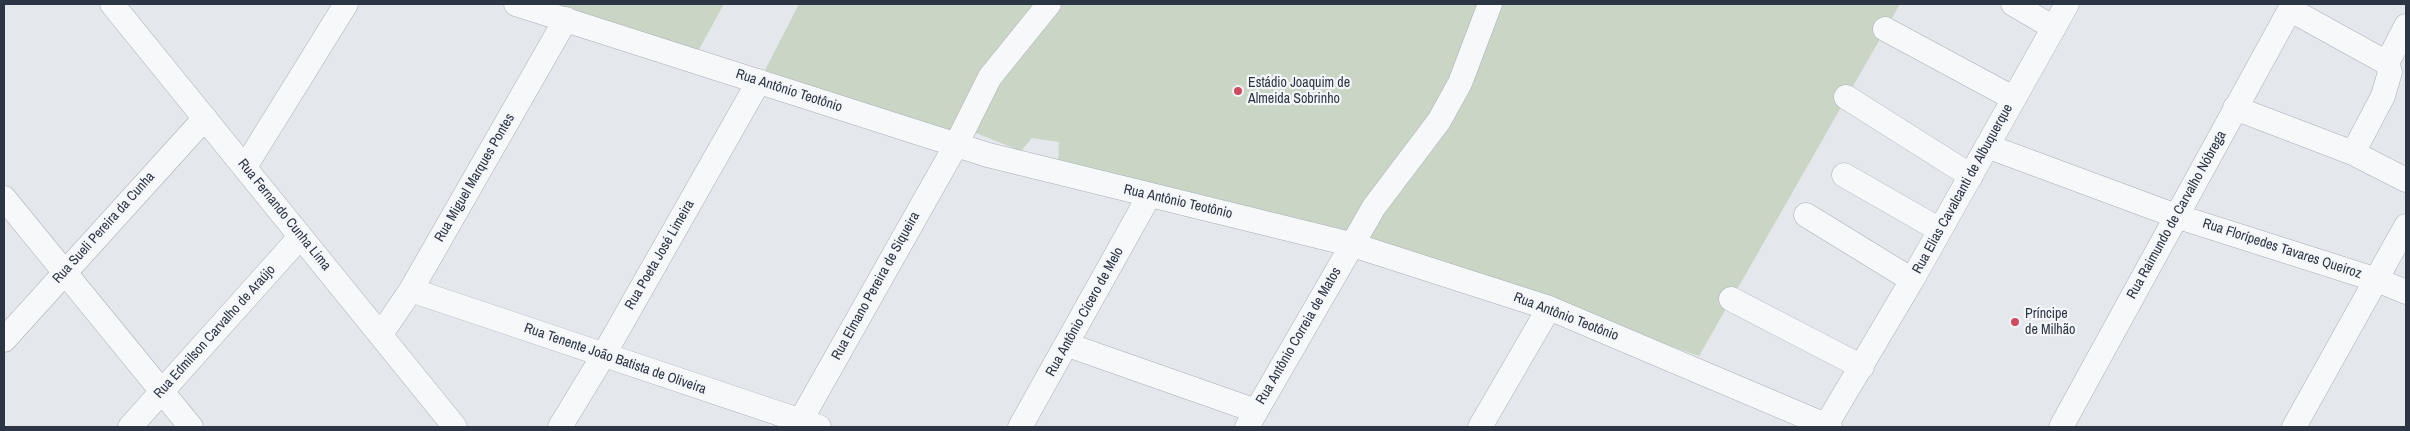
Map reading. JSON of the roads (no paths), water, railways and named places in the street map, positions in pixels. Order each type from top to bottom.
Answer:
[{"type":"street","name":"Rua Fernando Cunha Lima","points":[[112,4],[455,427]]},
{"type":"street","points":[[245,168],[346,4]]},
{"type":"street","name":"Rua Antônio Teotônio","points":[[516,4],[956,145],[1034,168],[1270,223],[1350,244],[1549,308],[1827,427]]},
{"type":"street","name":"Rua Elmano Pereira de Siqueira","points":[[805,425],[956,145],[990,77],[1050,4]]},
{"type":"street","name":"Rua Antônio Correia de Matos","points":[[1251,419],[1350,244],[1379,199],[1439,121],[1460,83],[1490,4]]},
{"type":"street","points":[[2012,4],[2054,28]]},
{"type":"street","name":"Rua Elias Cavalcanti de Albuquerque","points":[[1827,427],[2067,4]]},
{"type":"street","points":[[2292,7],[2388,63]]},
{"type":"street","name":"Rua Raimundo de Carvalho Nóbrega","points":[[2062,427],[2292,7]]},
{"type":"street","name":"Rua Miguel Marques Pontes","points":[[381,334],[411,290],[566,19]]},
{"type":"street","points":[[2353,153],[2383,96],[2390,72],[2388,63],[2406,26]]},
{"type":"street","name":"Rua Elias Cavalcanti de Albuquerque","points":[[1885,29],[2013,98]]},
{"type":"street","name":"Rua Poeta José Limeira","points":[[560,427],[603,356],[759,81]]},
{"type":"street","points":[[1846,97],[1971,176]]},
{"type":"street","points":[[2235,108],[2353,153],[2406,180]]},
{"type":"street","name":"Rua Sueli Pereira da Cunha","points":[[4,340],[205,118]]},
{"type":"street","name":"Rua Florípedes Tavares Queiroz","points":[[1987,146],[2176,216],[2377,280],[2406,292]]},
{"type":"street","points":[[1844,175],[1940,230]]},
{"type":"street","name":"Rua Antônio Cícero de Melo","points":[[1020,427],[1068,345],[1149,196]]},
{"type":"street","points":[[4,198],[191,427]]},
{"type":"street","name":"Rua Elias Cavalcanti de Albuquerque","points":[[1806,215],[1912,280]]},
{"type":"street","points":[[2294,427],[2406,226]]},
{"type":"street","name":"Rua Edmilson Carvalho de Araújo","points":[[130,427],[300,236]]},
{"type":"street","name":"Rua Tenente João Batista de Oliveira","points":[[411,290],[805,425]]},
{"type":"street","points":[[1731,299],[1862,367]]},
{"type":"street","points":[[1480,427],[1549,308]]},
{"type":"street","points":[[1068,345],[1251,419]]},
{"type":"place","name":"Estádio Joaquim de Almeida Sobrinho","points":[[1238,91]]},
{"type":"place","name":"Príncipe de Milhão","points":[[2015,322]]}]
